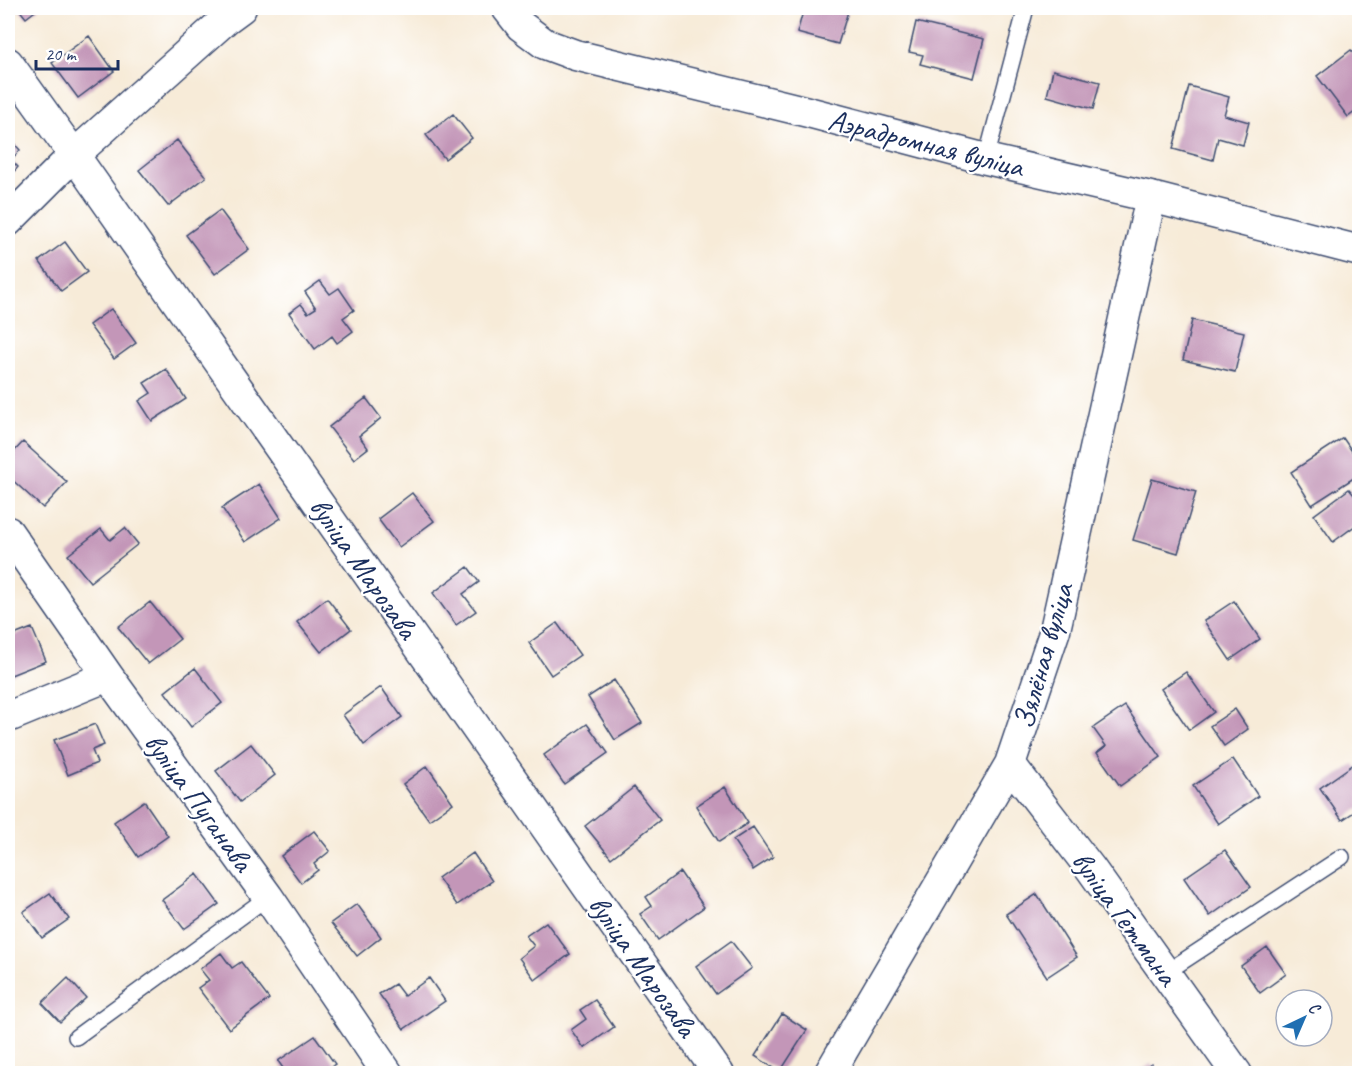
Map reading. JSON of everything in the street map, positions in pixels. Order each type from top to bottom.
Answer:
[{"type":"street","points":[[8,222],[74,155],[241,8]]},
{"type":"street","name":"Аэрадромная вуліца","points":[[507,8],[521,26],[545,44],[575,55],[808,112],[986,159],[1151,197],[1359,251]]},
{"type":"street","name":"вуліца Марозава","points":[[8,63],[719,1074]]},
{"type":"street","name":"Зялёная вуліца","points":[[829,1074],[1010,764],[1055,630],[1151,197]]},
{"type":"street","name":"вуліца Пуганава","points":[[8,531],[108,676],[268,897],[378,1070]]},
{"type":"street","points":[[8,717],[108,676]]},
{"type":"street","name":"вуліца Гетмана","points":[[1010,764],[1091,869],[1237,1074]]},
{"type":"lane","points":[[986,159],[1026,8]]},
{"type":"lane","points":[[1165,973],[1342,856]]},
{"type":"lane","points":[[76,1037],[268,897]]},
{"type":"building","points":[[18,8],[39,8],[26,18]]},
{"type":"building","points":[[804,8],[849,8],[838,44],[797,33]]},
{"type":"building","points":[[916,22],[984,39],[974,78],[920,64],[923,55],[909,52]]},
{"type":"building","points":[[89,36],[114,71],[78,98],[52,63]]},
{"type":"building","points":[[1351,50],[1360,60],[1360,108],[1348,117],[1317,76]]},
{"type":"building","points":[[1053,70],[1100,82],[1093,109],[1047,96]]},
{"type":"building","points":[[1189,86],[1229,97],[1224,115],[1249,122],[1243,145],[1218,138],[1213,160],[1173,149]]},
{"type":"building","points":[[453,114],[472,138],[445,159],[426,135]]},
{"type":"building","points":[[8,137],[20,150],[11,160],[18,167],[8,178]]},
{"type":"building","points":[[177,140],[206,177],[168,206],[139,170]]},
{"type":"building","points":[[220,210],[249,249],[215,274],[186,235]]},
{"type":"building","points":[[65,242],[87,272],[61,291],[39,261]]},
{"type":"building","points":[[320,281],[330,294],[339,288],[354,310],[343,318],[353,331],[337,343],[332,336],[315,349],[289,313],[301,304],[308,313],[316,308],[305,292]]},
{"type":"building","points":[[111,309],[136,343],[114,359],[89,325]]},
{"type":"building","points":[[1192,320],[1244,332],[1235,372],[1183,360]]},
{"type":"building","points":[[166,369],[186,399],[152,421],[139,401],[151,393],[144,383]]},
{"type":"building","points":[[366,398],[381,418],[359,436],[368,448],[354,459],[329,427]]},
{"type":"building","points":[[1343,438],[1360,463],[1360,474],[1312,505],[1291,472]]},
{"type":"building","points":[[23,442],[67,482],[43,508],[8,476],[8,458]]},
{"type":"building","points":[[1152,479],[1196,492],[1178,553],[1133,540]]},
{"type":"building","points":[[259,484],[281,518],[245,542],[222,508]]},
{"type":"building","points":[[1349,489],[1360,502],[1360,522],[1333,542],[1314,515]]},
{"type":"building","points":[[412,493],[434,521],[399,547],[378,519]]},
{"type":"building","points":[[125,528],[138,544],[90,582],[68,555],[101,529],[110,540]]},
{"type":"building","points":[[468,567],[479,582],[463,594],[476,611],[456,625],[433,593]]},
{"type":"building","points":[[327,598],[351,629],[321,652],[297,622]]},
{"type":"building","points":[[1234,601],[1260,639],[1230,660],[1204,621]]},
{"type":"building","points":[[150,602],[180,639],[148,664],[118,627]]},
{"type":"building","points":[[557,623],[580,655],[551,675],[529,643]]},
{"type":"building","points":[[32,628],[46,661],[11,675],[8,667],[8,648],[13,645],[9,637]]},
{"type":"building","points":[[195,668],[222,703],[191,727],[165,692]]},
{"type":"building","points":[[1186,672],[1214,712],[1189,730],[1161,689]]},
{"type":"building","points":[[614,680],[642,723],[615,740],[588,697]]},
{"type":"building","points":[[381,687],[402,717],[364,745],[343,715]]},
{"type":"building","points":[[1125,706],[1161,757],[1120,786],[1097,753],[1106,746],[1093,728]]},
{"type":"building","points":[[1235,709],[1248,729],[1224,746],[1210,726]]},
{"type":"building","points":[[95,724],[104,745],[92,750],[97,763],[68,775],[54,740]]},
{"type":"building","points":[[587,724],[608,753],[564,784],[544,755]]},
{"type":"building","points":[[251,744],[275,775],[240,802],[216,771]]},
{"type":"building","points":[[1233,759],[1258,796],[1218,824],[1193,786]]},
{"type":"building","points":[[1354,764],[1360,773],[1360,808],[1342,820],[1320,788]]},
{"type":"building","points":[[427,766],[453,803],[429,820],[403,784]]},
{"type":"building","points":[[634,787],[660,820],[611,858],[585,826]]},
{"type":"building","points":[[725,787],[748,823],[719,842],[696,806]]},
{"type":"building","points":[[144,801],[168,836],[138,857],[114,822]]},
{"type":"building","points":[[753,827],[773,857],[753,870],[733,840]]},
{"type":"building","points":[[314,831],[330,851],[314,864],[318,870],[301,883],[281,856]]},
{"type":"building","points":[[1225,850],[1251,887],[1210,916],[1184,878]]},
{"type":"building","points":[[473,853],[492,881],[457,905],[438,878]]},
{"type":"building","points":[[680,872],[704,907],[658,940],[640,914],[652,906],[646,897]]},
{"type":"building","points":[[197,874],[219,904],[184,929],[162,900]]},
{"type":"building","points":[[50,893],[69,919],[42,938],[23,912]]},
{"type":"building","points":[[1037,894],[1077,957],[1047,977],[1006,914]]},
{"type":"building","points":[[357,904],[381,937],[357,956],[331,923]]},
{"type":"building","points":[[546,922],[570,954],[535,980],[519,958],[534,946],[526,936]]},
{"type":"building","points":[[731,941],[752,968],[716,994],[696,966]]},
{"type":"building","points":[[1267,947],[1286,974],[1260,993],[1241,966]]},
{"type":"building","points":[[221,953],[232,968],[241,962],[269,999],[229,1029],[198,988],[209,980],[200,969]]},
{"type":"building","points":[[68,978],[86,998],[60,1022],[42,1003]]},
{"type":"building","points":[[429,978],[445,1001],[404,1029],[379,994],[395,984],[404,996]]},
{"type":"building","points":[[595,1000],[614,1027],[584,1048],[571,1030],[586,1019],[580,1010]]},
{"type":"building","points":[[782,1014],[807,1030],[780,1072],[755,1056]]},
{"type":"building","points":[[315,1036],[335,1064],[321,1074],[287,1074],[278,1061]]},
{"type":"building","points":[[1151,1064],[1157,1074],[1136,1074]]}]
